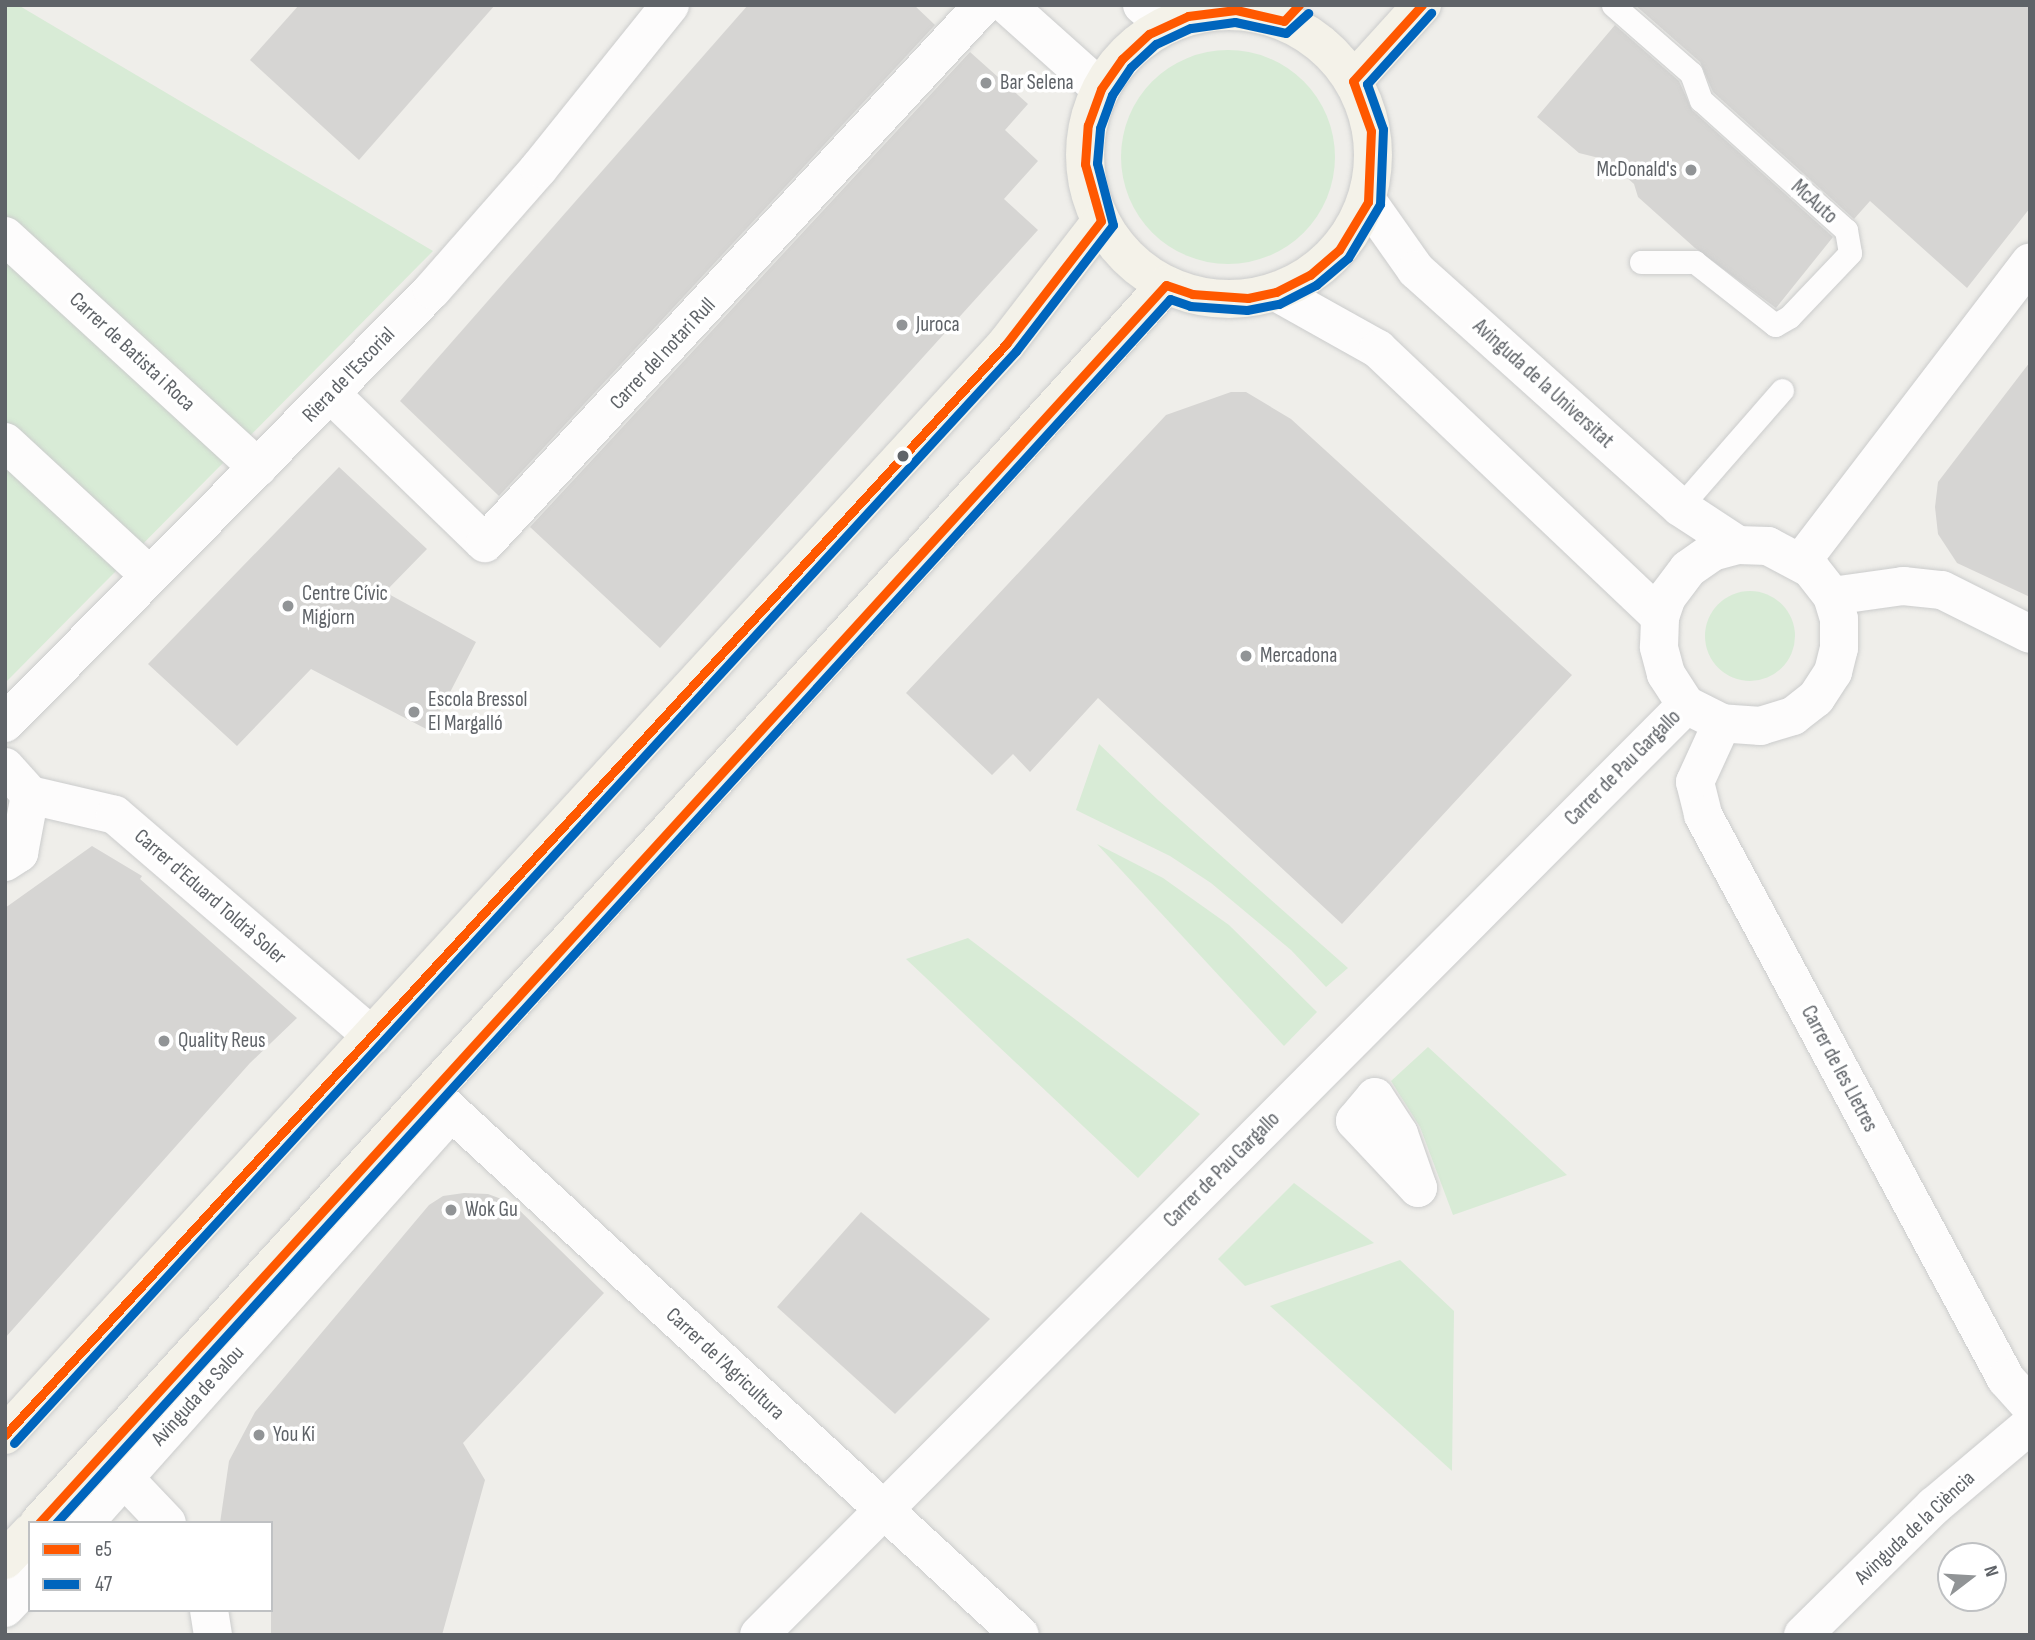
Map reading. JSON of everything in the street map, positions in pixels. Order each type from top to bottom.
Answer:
[{"type":"main road","points":[[1353,81],[1422,5]]},
{"type":"main road","points":[[1212,11],[1292,13],[1353,81],[1371,131],[1368,202],[1332,257],[1310,275],[1276,292],[1219,299],[1166,285],[1141,269],[1101,221],[1085,164],[1088,125],[1101,89],[1135,46],[1154,15],[1212,11]]},
{"type":"main road","points":[[5,1435],[1006,344],[1101,221]]},
{"type":"main road","points":[[41,1521],[441,1103],[1166,285]]},
{"type":"main road","points":[[5,1560],[28,1535]]},
{"type":"street","name":"Riera de l'Escorial","points":[[5,723],[432,290],[539,168],[670,5]]},
{"type":"street","name":"Carrer del notari Rull","points":[[331,394],[485,543],[983,5]]},
{"type":"street","points":[[1007,5],[1101,89]]},
{"type":"street","name":"Avinguda de la Universitat","points":[[1368,202],[1416,271],[1680,507],[1738,545]]},
{"type":"street","name":"Carrer de Batista i Roca","points":[[5,236],[258,468]]},
{"type":"street","points":[[1801,562],[2030,263]]},
{"type":"street","points":[[1276,292],[1378,349],[1660,617]]},
{"type":"street","points":[[5,442],[150,576]]},
{"type":"street","points":[[1738,545],[1768,546],[1801,562],[1832,596],[1839,619],[1839,648],[1833,672],[1816,698],[1793,716],[1761,726],[1723,723],[1686,705],[1666,674],[1659,647],[1660,617],[1667,597],[1688,569],[1712,552],[1738,545]]},
{"type":"street","points":[[1832,596],[1903,586],[1942,590],[2030,634]]},
{"type":"street","name":"Carrer de Pau Gargallo","points":[[760,1635],[1686,705]]},
{"type":"street","name":"Carrer de les Lletres","points":[[1723,723],[1695,782],[1703,815],[2006,1379],[2030,1406]]},
{"type":"street","points":[[5,767],[30,795],[19,853],[5,862]]},
{"type":"street","name":"Carrer d'Eduard Toldrà Soler","points":[[30,795],[115,815],[372,1037]]},
{"type":"street","name":"Avinguda de Salou","points":[[85,1521],[441,1103]]},
{"type":"street","name":"Carrer de l'Agricultura","points":[[441,1103],[1020,1635]]},
{"type":"street","name":"Avinguda de la Ciència","points":[[1803,1635],[1934,1506],[2030,1425]]},
{"type":"street","points":[[124,1478],[165,1521]]},
{"type":"street","points":[[5,1608],[28,1583]]},
{"type":"street","points":[[209,1612],[213,1635]]},
{"type":"lane","name":"McAuto","points":[[1612,5],[1691,73],[1701,100],[1846,230],[1850,253],[1789,317],[1775,325],[1695,262],[1641,261]]},
{"type":"lane","points":[[1680,507],[1782,390]]},
{"type":"green space","points":[[5,5],[18,5],[433,251],[5,683]]},
{"type":"green space","points":[[1228,50],[1269,58],[1304,81],[1327,116],[1335,157],[1327,198],[1304,233],[1269,256],[1228,264],[1187,256],[1152,233],[1129,198],[1121,157],[1129,116],[1152,81],[1187,58]]},
{"type":"green space","points":[[1750,591],[1767,595],[1782,604],[1791,619],[1795,636],[1791,653],[1782,668],[1767,677],[1750,681],[1733,677],[1718,668],[1709,653],[1705,636],[1709,619],[1718,604],[1733,595]]},
{"type":"green space","points":[[1099,744],[1158,800],[1348,968],[1326,987],[1291,950],[1211,883],[1170,856],[1076,810]]},
{"type":"green space","points":[[1097,844],[1163,878],[1229,925],[1317,1012],[1284,1046]]},
{"type":"green space","points":[[968,938],[1200,1114],[1138,1178],[906,959]]},
{"type":"green space","points":[[1428,1047],[1567,1175],[1453,1215],[1420,1127],[1391,1081]]},
{"type":"green space","points":[[1294,1183],[1374,1243],[1245,1286],[1218,1259]]},
{"type":"green space","points":[[1400,1260],[1454,1311],[1452,1471],[1270,1306]]},
{"type":"building","points":[[299,5],[495,5],[359,160],[250,60]]},
{"type":"building","points":[[748,5],[914,5],[935,25],[499,496],[400,401]]},
{"type":"building","points":[[1635,5],[2030,5],[2030,208],[1967,288],[1870,201],[1854,219],[1713,92],[1700,62]]},
{"type":"building","name":"McDonald's","points":[[1615,25],[1679,81],[1692,110],[1833,237],[1776,308],[1695,248],[1638,197],[1634,184],[1607,160],[1579,153],[1537,117]]},
{"type":"building","points":[[970,52],[1028,104],[1005,130],[1038,161],[1004,199],[1038,230],[660,648],[530,527]]},
{"type":"building","points":[[2030,362],[2030,597],[1957,563],[1938,534],[1935,507],[1938,482]]},
{"type":"building","name":"Mercadona","points":[[1231,392],[1246,392],[1291,419],[1572,675],[1342,924],[1098,698],[1030,772],[1013,754],[992,775],[906,693],[1166,415]]},
{"type":"building","name":"Centre Cívic Migjorn","points":[[339,467],[427,549],[385,592],[476,642],[430,731],[311,669],[237,746],[148,664]]},
{"type":"building","points":[[92,846],[142,876],[140,879],[297,1018],[250,1063],[5,1338],[5,908]]},
{"type":"building","points":[[488,1194],[512,1203],[604,1293],[463,1443],[485,1480],[442,1635],[271,1635],[273,1521],[220,1521],[229,1461],[255,1412],[429,1205],[443,1196]]},
{"type":"building","points":[[861,1212],[990,1319],[895,1414],[777,1307]]},
{"type":"transit line","name":"e5","points":[[5,1435],[1006,344],[1101,221],[1085,164],[1088,125],[1101,89],[1122,59],[1149,34],[1188,16],[1236,10],[1284,21],[1299,5]]},
{"type":"transit line","name":"e5","points":[[41,1521],[1166,285],[1192,294],[1248,298],[1276,292],[1310,275],[1339,250],[1368,202],[1371,131],[1353,81],[1422,5]]},
{"type":"transit line","name":"47","points":[[14,1443],[1016,351],[1113,225],[1097,163],[1100,128],[1112,95],[1131,67],[1156,44],[1191,28],[1235,22],[1286,33],[1308,13]]},
{"type":"transit line","name":"47","points":[[58,1521],[1170,299],[1190,306],[1247,310],[1279,304],[1316,285],[1348,258],[1380,204],[1383,129],[1367,84],[1431,13]]},
{"type":"place","name":"Bar Selena","points":[[986,83]]},
{"type":"place","name":"McDonald's","points":[[1691,170]]},
{"type":"place","name":"Juroca","points":[[902,325]]},
{"type":"place","name":"Centre Cívic Migjorn","points":[[288,606]]},
{"type":"place","name":"Mercadona","points":[[1246,656]]},
{"type":"place","name":"Escola Bressol El Margalló","points":[[414,712]]},
{"type":"place","name":"Quality Reus","points":[[164,1041]]},
{"type":"place","name":"Wok Gu","points":[[451,1210]]},
{"type":"place","name":"You Ki","points":[[259,1435]]}]
